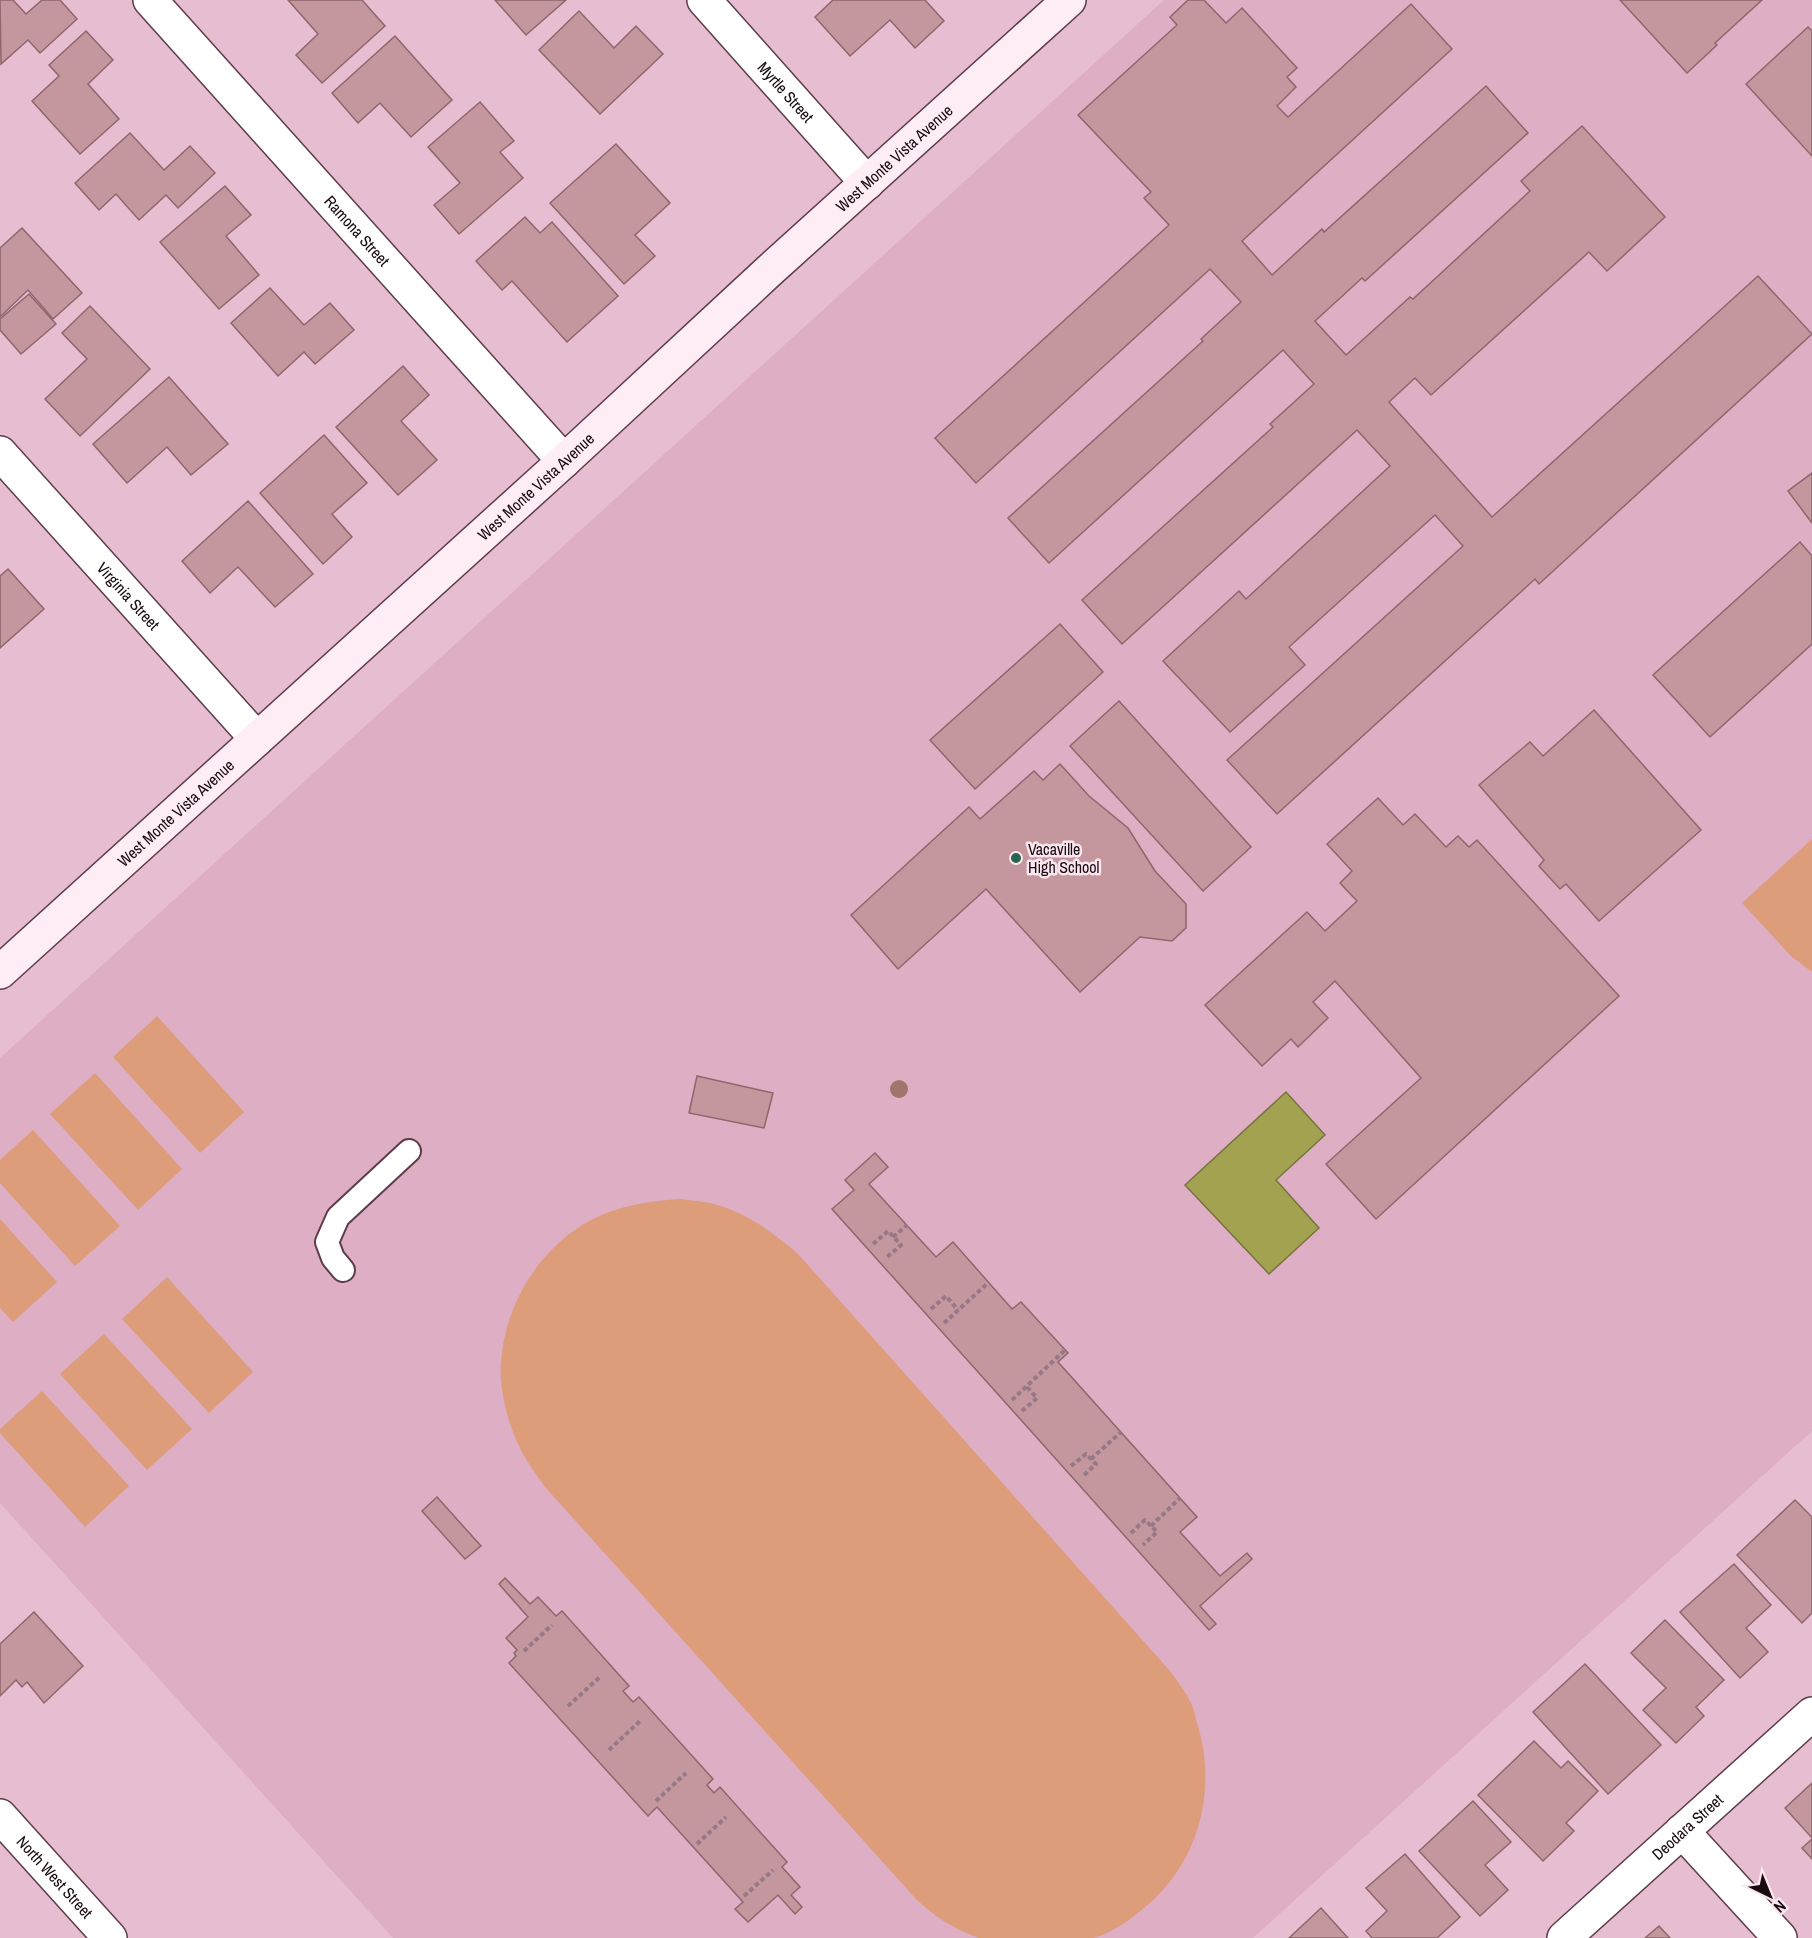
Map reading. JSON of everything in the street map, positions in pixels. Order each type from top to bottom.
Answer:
[{"type":"street","name":"Ramona Street","points":[[150,0],[564,461]]},
{"type":"street","name":"Myrtle Street","points":[[704,0],[867,183]]},
{"type":"street","name":"West Monte Vista Avenue","points":[[0,972],[1069,0]]},
{"type":"street","name":"Virginia Street","points":[[0,453],[257,739]]},
{"type":"street","name":"Deodara Street","points":[[1564,1938],[1812,1714]]},
{"type":"street","name":"North West Street","points":[[0,1816],[111,1938]]},
{"type":"street","points":[[1682,1831],[1780,1938]]},
{"type":"lane","points":[[344,1270],[333,1258],[327,1242],[338,1216],[409,1151]]},
{"type":"path","points":[[893,1237],[907,1225]]},
{"type":"path","points":[[873,1244],[888,1231],[901,1245],[886,1258]]},
{"type":"path","points":[[944,1323],[988,1282]]},
{"type":"path","points":[[932,1309],[946,1296],[958,1310]]},
{"type":"path","points":[[1012,1400],[1065,1350]]},
{"type":"path","points":[[1022,1411],[1037,1398],[1026,1386]]},
{"type":"path","points":[[1091,1459],[1121,1432]]},
{"type":"path","points":[[1071,1466],[1086,1454],[1096,1464],[1082,1478]]},
{"type":"path","points":[[1151,1526],[1180,1498]]},
{"type":"path","points":[[1131,1533],[1145,1520],[1157,1532],[1143,1545]]},
{"type":"path","points":[[524,1651],[552,1625]]},
{"type":"path","points":[[568,1706],[600,1677]]},
{"type":"path","points":[[609,1750],[640,1721]]},
{"type":"path","points":[[656,1801],[686,1773]]},
{"type":"path","points":[[697,1844],[726,1817]]},
{"type":"path","points":[[744,1896],[773,1870]]},
{"type":"shaded area","name":"Vacaville High School","points":[[1164,0],[1812,0],[1812,1431],[1253,1938],[393,1938],[0,1503],[0,1058]]},
{"type":"shaded area","points":[[1812,839],[1812,972],[1792,957],[1742,903]]},
{"type":"shaded area","points":[[157,1016],[244,1112],[200,1153],[113,1057]]},
{"type":"shaded area","points":[[95,1073],[182,1169],[138,1210],[50,1114]]},
{"type":"shaded area","points":[[1286,1092],[1325,1135],[1276,1180],[1319,1228],[1269,1274],[1185,1185]]},
{"type":"shaded area","points":[[33,1130],[120,1226],[75,1266],[0,1183],[0,1160]]},
{"type":"shaded area","points":[[682,1199],[710,1203],[749,1218],[799,1255],[1170,1671],[1188,1697],[1203,1747],[1205,1771],[1200,1819],[1193,1842],[1182,1864],[1168,1884],[1151,1902],[1116,1928],[1093,1938],[979,1938],[961,1931],[930,1911],[916,1899],[545,1487],[527,1461],[508,1417],[501,1372],[509,1320],[528,1280],[541,1261],[557,1245],[593,1219],[636,1204]]},
{"type":"shaded area","points":[[0,1219],[57,1282],[13,1322],[0,1308]]},
{"type":"shaded area","points":[[167,1277],[253,1372],[209,1413],[122,1319]]},
{"type":"shaded area","points":[[104,1334],[192,1429],[147,1470],[60,1374]]},
{"type":"shaded area","points":[[42,1391],[129,1486],[85,1527],[0,1433],[0,1429]]},
{"type":"building","points":[[0,0],[13,0],[26,14],[42,0],[60,0],[77,19],[40,53],[28,40],[1,64]]},
{"type":"building","points":[[288,0],[362,0],[385,26],[322,83],[296,55],[318,34]]},
{"type":"building","points":[[495,0],[566,0],[526,35]]},
{"type":"building","points":[[833,0],[925,0],[944,21],[915,48],[890,20],[850,56],[815,17]]},
{"type":"building","points":[[1188,0],[1204,0],[1226,23],[1242,8],[1297,68],[1287,77],[1296,87],[1277,106],[1288,117],[1411,4],[1452,49],[1242,241],[1272,275],[1322,229],[1324,232],[1486,86],[1528,133],[1365,281],[1362,278],[1315,321],[1346,355],[1410,297],[1413,299],[1530,191],[1521,181],[1582,126],[1665,217],[1607,271],[1589,252],[1431,395],[1415,378],[1389,402],[1492,517],[1758,276],[1812,334],[1539,584],[1535,579],[1277,814],[1227,760],[1463,546],[1435,515],[1289,647],[1305,665],[1230,732],[1163,661],[1239,591],[1246,599],[1390,466],[1357,430],[1122,644],[1082,600],[1273,427],[1270,424],[1314,384],[1283,350],[1049,563],[1008,518],[1203,341],[1201,339],[1241,302],[1210,269],[976,483],[935,438],[1169,225],[1144,198],[1151,192],[1078,115],[1177,25],[1170,17]]},
{"type":"building","points":[[1620,0],[1762,0],[1715,43],[1717,45],[1687,73]]},
{"type":"building","points":[[579,11],[614,48],[636,26],[663,54],[600,114],[539,50]]},
{"type":"building","points":[[1808,27],[1812,31],[1812,156],[1746,84]]},
{"type":"building","points":[[86,31],[113,60],[88,84],[119,119],[80,154],[32,101],[59,76],[49,65]]},
{"type":"building","points":[[395,36],[452,100],[411,137],[380,103],[358,123],[332,93]]},
{"type":"building","points":[[480,102],[514,141],[500,152],[523,178],[459,234],[434,205],[460,183],[428,147]]},
{"type":"building","points":[[130,133],[164,170],[190,146],[215,173],[178,208],[166,195],[139,220],[116,194],[99,210],[75,183]]},
{"type":"building","points":[[616,144],[670,203],[635,235],[655,256],[624,284],[550,203]]},
{"type":"building","points":[[225,186],[251,215],[226,236],[259,275],[219,309],[160,242]]},
{"type":"building","points":[[525,217],[540,233],[552,222],[618,296],[567,342],[512,281],[502,290],[476,261]]},
{"type":"building","points":[[22,228],[82,293],[53,319],[28,290],[0,317],[0,248]]},
{"type":"building","points":[[270,288],[304,325],[330,303],[354,330],[315,364],[304,352],[278,376],[231,323]]},
{"type":"building","points":[[29,294],[56,324],[21,354],[0,330],[0,319]]},
{"type":"building","points":[[90,306],[150,369],[80,436],[45,399],[87,359],[62,333]]},
{"type":"building","points":[[403,366],[429,395],[401,421],[437,460],[398,495],[336,427]]},
{"type":"building","points":[[169,377],[228,444],[191,475],[167,447],[127,483],[93,444]]},
{"type":"building","points":[[324,435],[367,483],[332,514],[352,537],[323,564],[260,493]]},
{"type":"building","points":[[1812,473],[1812,523],[1788,491]]},
{"type":"building","points":[[248,501],[313,574],[275,607],[238,567],[210,593],[182,561]]},
{"type":"building","points":[[1800,542],[1812,556],[1812,644],[1710,737],[1653,675]]},
{"type":"building","points":[[8,569],[44,609],[0,648],[0,576]]},
{"type":"building","points":[[1060,624],[1103,672],[975,789],[930,740]]},
{"type":"building","points":[[1119,701],[1251,847],[1203,891],[1070,746]]},
{"type":"building","points":[[1594,710],[1701,830],[1599,921],[1566,884],[1560,889],[1539,866],[1544,860],[1479,785],[1530,742],[1543,756]]},
{"type":"building","points":[[1060,764],[1089,796],[1128,828],[1155,871],[1186,904],[1186,928],[1172,941],[1140,937],[1080,992],[986,889],[898,969],[851,915],[969,807],[980,819],[1034,771],[1043,780]]},
{"type":"building","points":[[1378,798],[1403,825],[1415,814],[1446,847],[1458,836],[1469,847],[1477,840],[1619,996],[1376,1219],[1326,1164],[1421,1078],[1335,981],[1313,1002],[1328,1018],[1298,1047],[1291,1039],[1262,1066],[1205,1005],[1307,912],[1325,931],[1357,901],[1340,883],[1352,871],[1327,844]]},
{"type":"building","points":[[697,1076],[773,1093],[764,1128],[689,1113]]},
{"type":"building","points":[[875,1153],[888,1167],[869,1184],[936,1257],[953,1242],[1012,1309],[1021,1302],[1068,1353],[1058,1362],[1197,1517],[1180,1532],[1220,1576],[1247,1553],[1252,1559],[1200,1606],[1216,1624],[1209,1630],[832,1209],[854,1190],[845,1180]]},
{"type":"building","points":[[437,1497],[481,1546],[465,1559],[422,1511]]},
{"type":"building","points":[[1795,1500],[1812,1517],[1812,1613],[1802,1623],[1737,1555]]},
{"type":"building","points":[[1734,1564],[1771,1605],[1746,1628],[1768,1652],[1740,1678],[1680,1612]]},
{"type":"building","points":[[505,1578],[530,1604],[538,1597],[556,1616],[562,1611],[629,1686],[623,1691],[633,1702],[639,1697],[713,1779],[707,1785],[714,1793],[720,1787],[787,1862],[782,1867],[800,1887],[791,1895],[802,1907],[795,1914],[778,1895],[748,1922],[735,1909],[743,1902],[657,1807],[648,1816],[509,1663],[516,1656],[514,1653],[517,1650],[506,1638],[528,1617],[499,1584]]},
{"type":"building","points":[[34,1612],[83,1666],[44,1703],[27,1682],[22,1687],[16,1680],[0,1696],[0,1644]]},
{"type":"building","points":[[1665,1620],[1724,1680],[1696,1707],[1704,1716],[1676,1743],[1643,1710],[1666,1688],[1631,1653]]},
{"type":"building","points":[[1585,1664],[1661,1745],[1608,1794],[1533,1712]]},
{"type":"building","points":[[1534,1741],[1561,1768],[1568,1761],[1598,1791],[1566,1823],[1574,1831],[1543,1861],[1478,1795]]},
{"type":"building","points":[[1812,1783],[1812,1838],[1785,1808]]},
{"type":"building","points":[[1473,1801],[1511,1842],[1485,1865],[1508,1890],[1480,1916],[1419,1851]]},
{"type":"building","points":[[1812,1839],[1812,1859],[1802,1848]]},
{"type":"building","points":[[1405,1854],[1460,1917],[1437,1938],[1372,1938],[1366,1931],[1387,1911],[1366,1888]]},
{"type":"building","points":[[1321,1908],[1348,1938],[1289,1938]]},
{"type":"building","points":[[1659,1926],[1670,1938],[1645,1938]]},
{"type":"place","name":"Vacaville High School","points":[[1016,858]]}]
